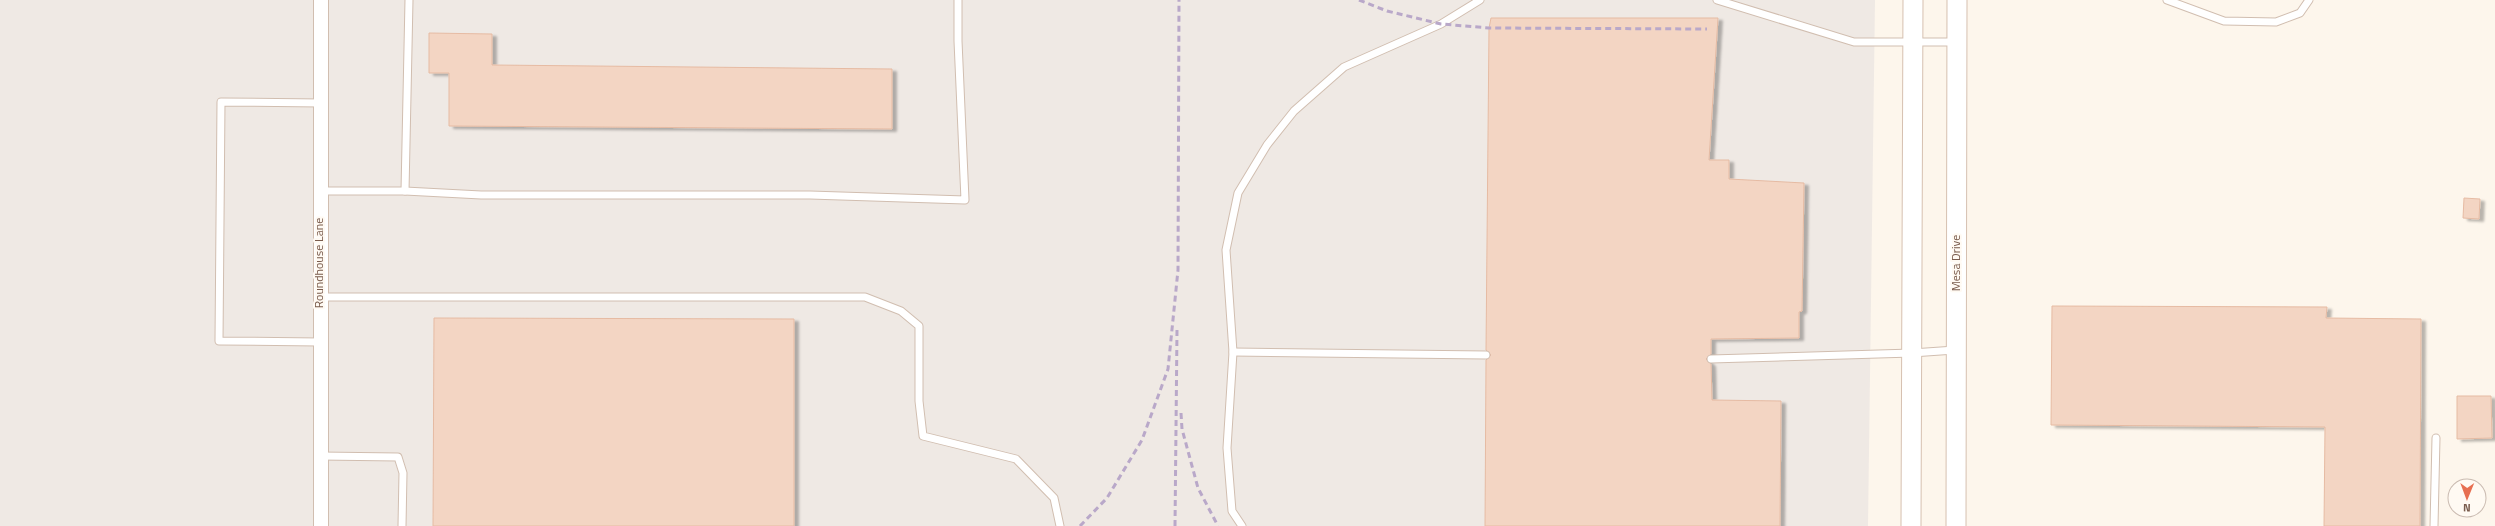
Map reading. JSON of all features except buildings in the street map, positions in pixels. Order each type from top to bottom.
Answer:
[{"type":"main road","points":[[1911,526],[1913,0]]},
{"type":"main road","name":"Mesa Drive","points":[[1956,0],[1956,526]]},
{"type":"street","name":"Roundhouse Lane","points":[[320,0],[321,103],[319,191],[319,342],[321,526]]},
{"type":"lane","points":[[405,191],[409,0]]},
{"type":"lane","points":[[319,191],[405,191],[481,195],[810,196],[965,200],[958,41],[958,0]]},
{"type":"lane","points":[[1242,526],[1232,511],[1227,448],[1233,352],[1226,250],[1238,193],[1267,145],[1294,111],[1344,67],[1441,24],[1480,0]]},
{"type":"lane","points":[[1717,0],[1854,42],[1956,42]]},
{"type":"lane","points":[[2167,0],[2224,21],[2276,22],[2300,13],[2309,0]]},
{"type":"lane","points":[[319,342],[219,341],[219,333],[221,102],[321,103]]},
{"type":"lane","points":[[319,296],[865,297],[902,311],[919,326],[919,401],[923,436],[1016,459],[1054,498],[1060,526]]},
{"type":"lane","points":[[1711,360],[1912,354],[1956,350]]},
{"type":"lane","points":[[1233,352],[1486,355]]},
{"type":"lane","points":[[2434,526],[2436,438]]},
{"type":"lane","points":[[320,456],[398,457],[403,473],[402,526]]},
{"type":"shaded area","points":[[0,0],[1875,0],[1868,526],[0,526]]},
{"type":"railway","points":[[1080,526],[1107,498],[1142,440],[1168,369],[1178,270],[1179,0]]},
{"type":"railway","points":[[1359,0],[1387,11],[1441,24],[1489,28],[1707,29]]},
{"type":"railway","points":[[1175,526],[1177,330]]},
{"type":"railway","points":[[1181,413],[1182,429],[1198,488],[1218,526]]}]
